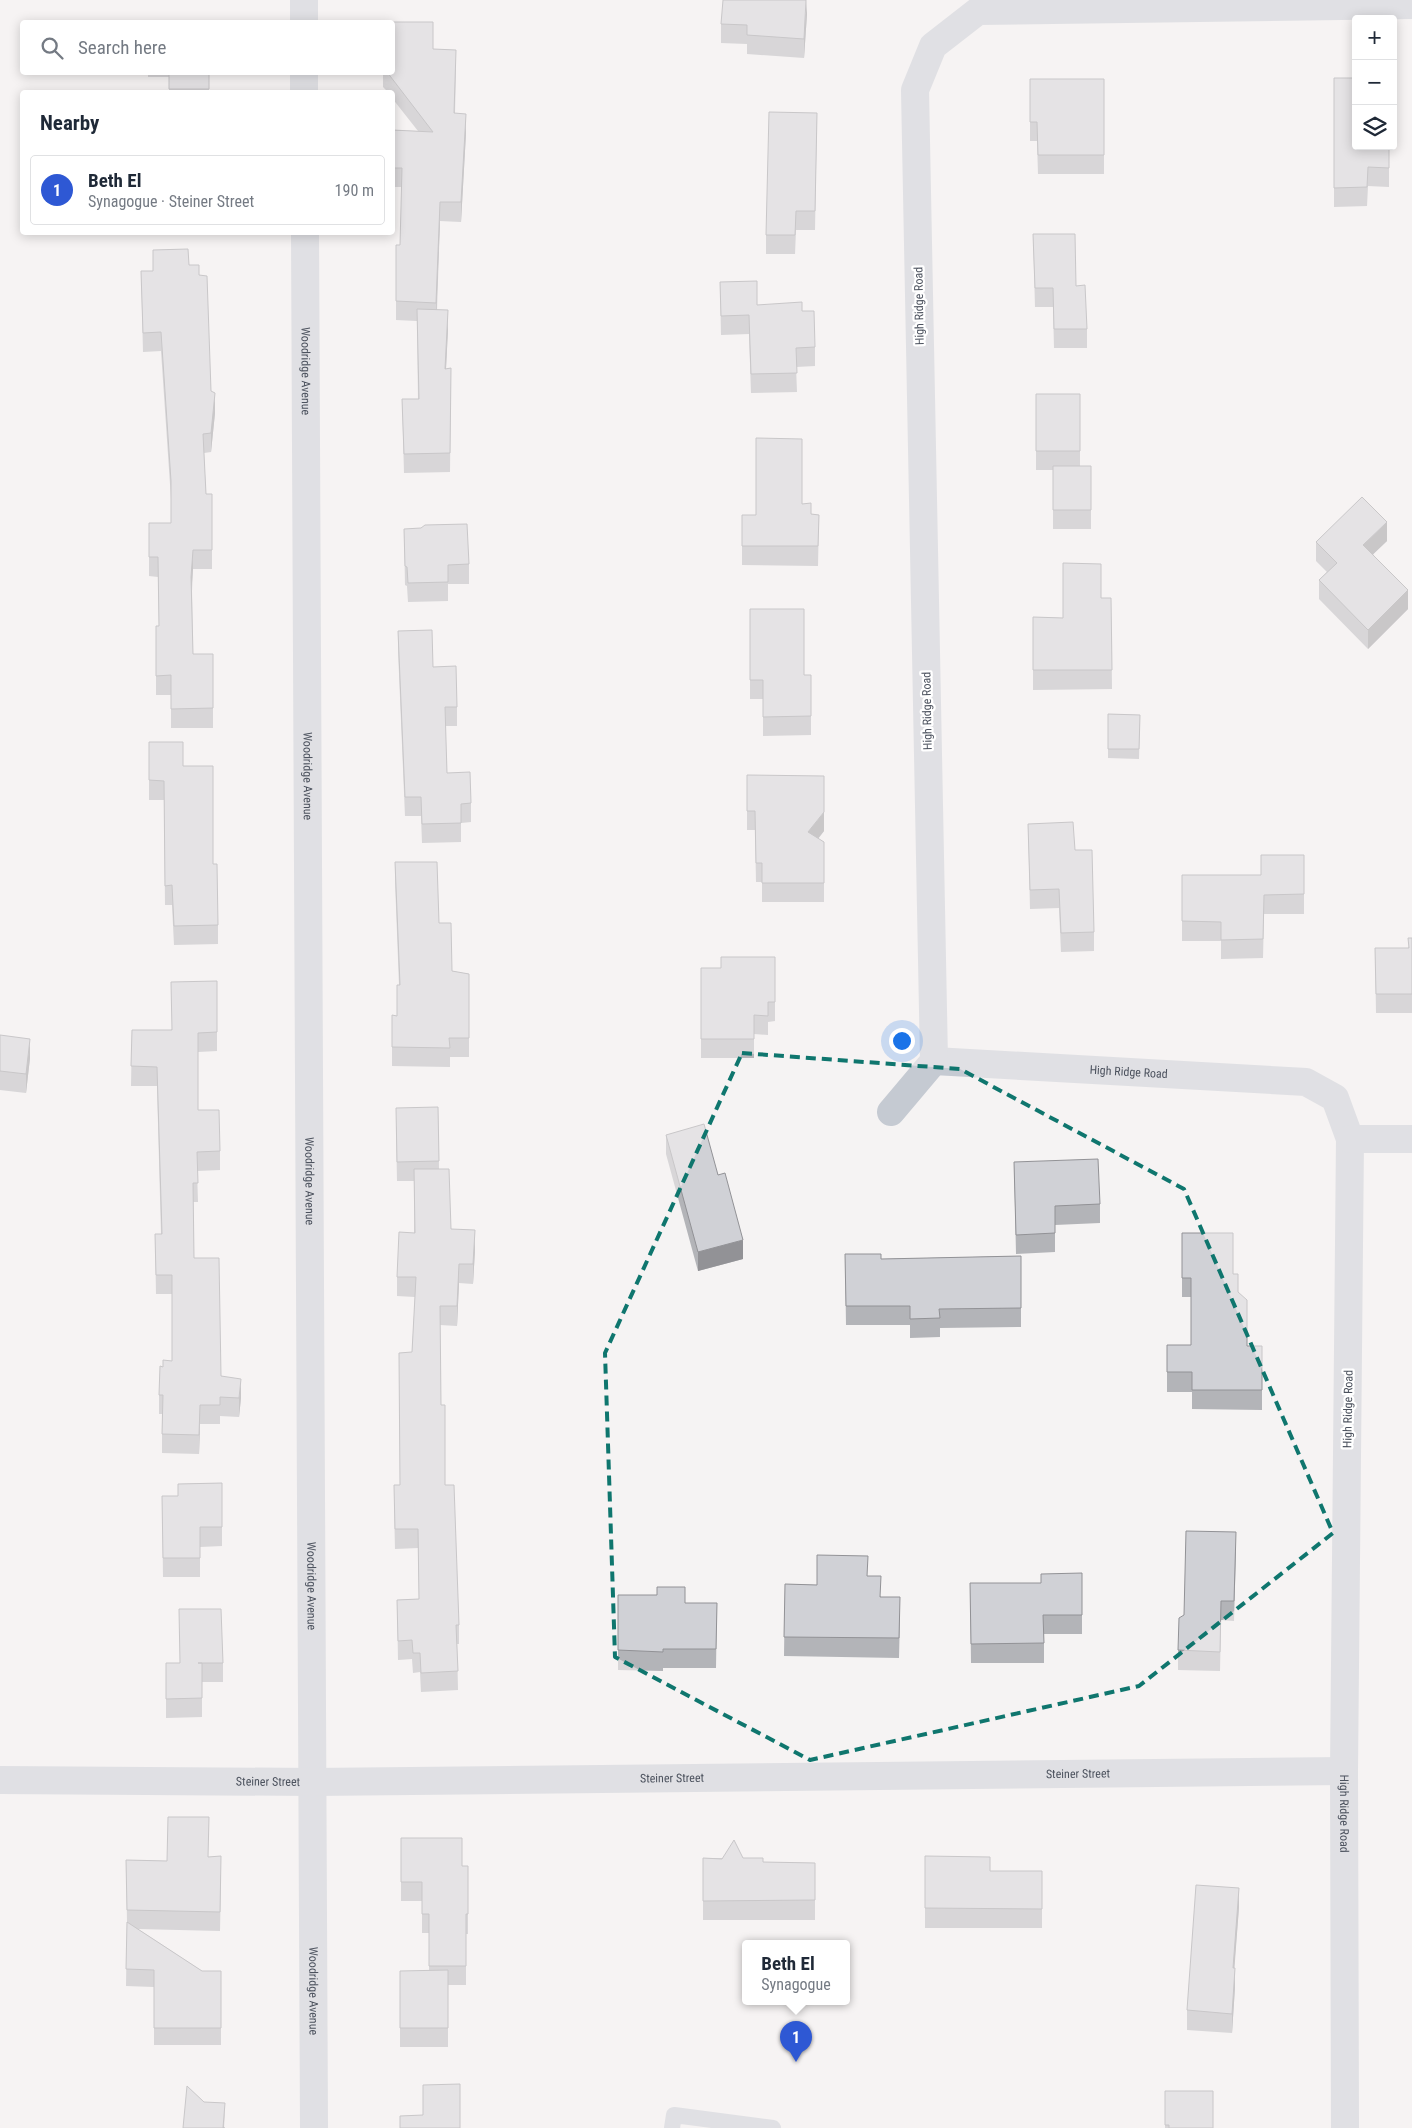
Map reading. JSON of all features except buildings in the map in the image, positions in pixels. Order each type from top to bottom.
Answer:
[{"type":"street","points":[[304,0],[304,20]]},
{"type":"street","name":"High Ridge Road","points":[[1345,2128],[1344,1771],[1350,1139],[1335,1098],[1306,1082],[934,1061],[915,90],[933,46],[978,11],[1412,5]]},
{"type":"street","points":[[304,75],[304,90]]},
{"type":"street","name":"Woodridge Avenue","points":[[305,235],[314,2128]]},
{"type":"street","points":[[891,1112],[934,1061]]},
{"type":"street","points":[[1350,1139],[1412,1139]]},
{"type":"street","name":"Steiner Street","points":[[0,1780],[313,1782],[1344,1771]]},
{"type":"lane","points":[[672,2128],[674,2115],[773,2128]]},
{"type":"highlighted area","points":[[742,1053],[960,1069],[1184,1189],[1333,1533],[1139,1686],[810,1760],[615,1657],[605,1353]]},
{"type":"place","name":"Beth El","points":[[796,2062]]}]
